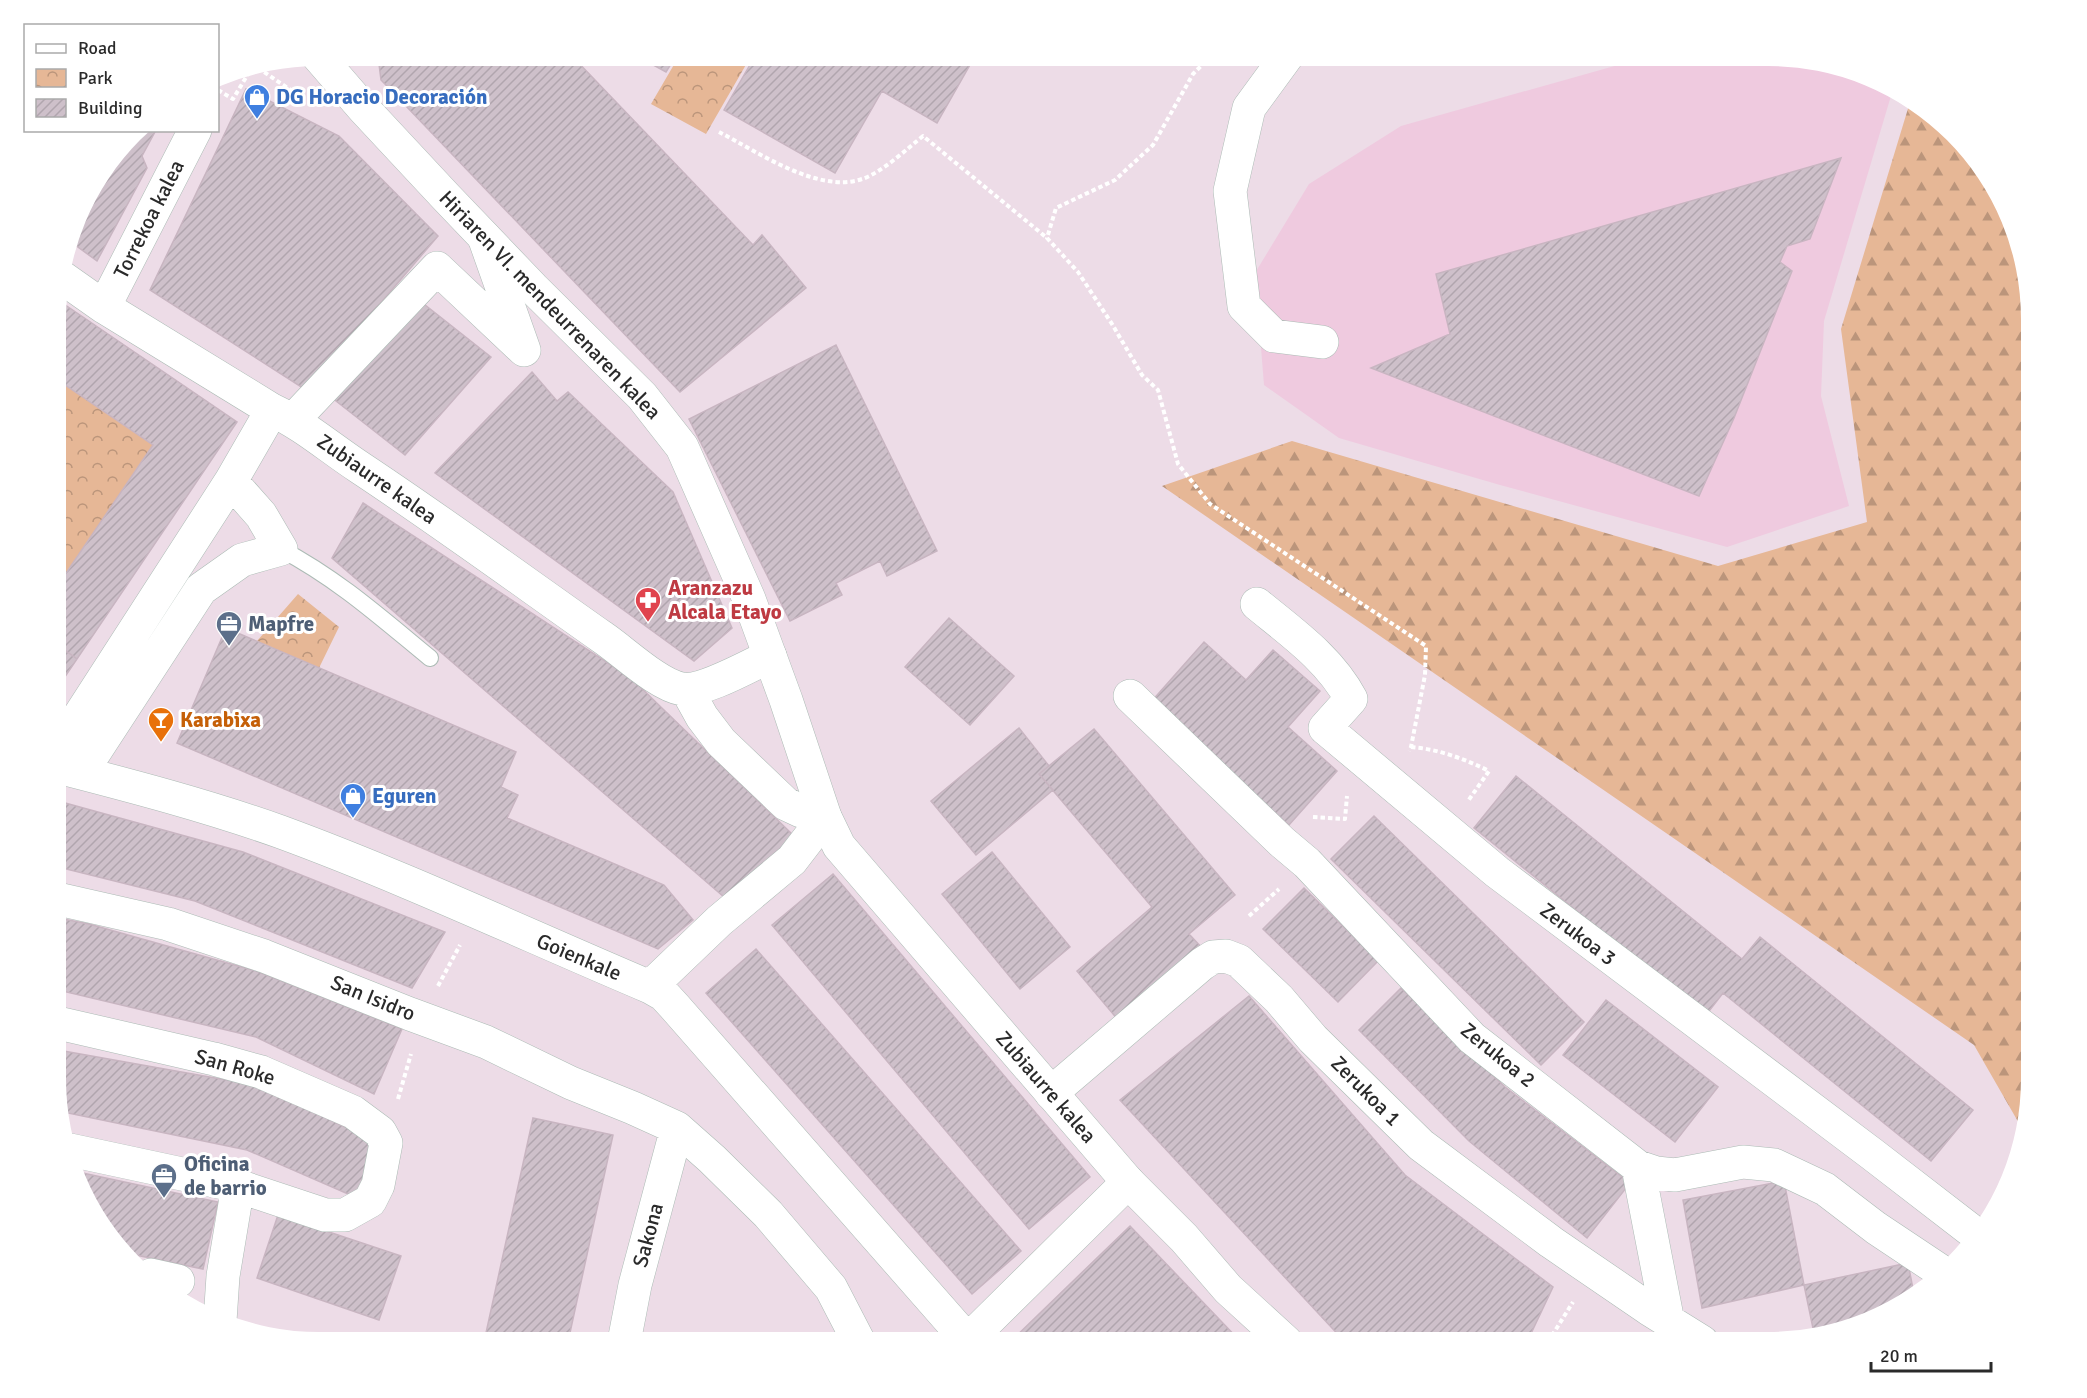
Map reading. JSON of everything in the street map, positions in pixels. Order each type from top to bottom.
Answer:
[{"type":"street","name":"Hiriaren VI. mendeurrenaren kalea","points":[[327,66],[484,237],[642,396],[682,447],[749,599],[825,817]]},
{"type":"street","points":[[1280,66],[1249,108],[1230,191],[1244,306],[1274,336],[1322,342]]},
{"type":"street","name":"Torrekoa kalea","points":[[104,307],[194,132]]},
{"type":"street","points":[[66,737],[231,481],[283,415],[437,268],[524,350],[484,237]]},
{"type":"street","name":"Zubiaurre kalea","points":[[69,282],[104,307],[283,415],[409,500],[662,681],[687,690]]},
{"type":"street","points":[[70,770],[201,589],[242,560],[281,549],[261,515],[231,481]]},
{"type":"street","name":"Zerukoa 3","points":[[1257,604],[1304,642],[1342,682],[1351,699],[1325,728],[1505,879],[1971,1230]]},
{"type":"street","points":[[650,987],[719,921],[792,860],[825,817],[801,811],[786,804],[721,742],[702,717],[687,690],[700,688],[770,656]]},
{"type":"street","name":"Zerukoa 2","points":[[1130,696],[1281,842],[1307,863],[1472,1038],[1638,1167],[1656,1173],[1675,1175],[1743,1162],[1774,1165],[1825,1189],[1876,1228],[1936,1268]]},
{"type":"street","name":"Goienkale","points":[[70,770],[279,831],[363,864],[664,995],[959,1332]]},
{"type":"street","name":"Zubiaurre kalea","points":[[825,817],[839,846],[1128,1182],[1184,1238],[1228,1289],[1275,1332]]},
{"type":"street","name":"San Isidro","points":[[66,901],[168,924],[243,948],[486,1042],[571,1083],[677,1128],[768,1214],[831,1288],[854,1332]]},
{"type":"street","name":"Zerukoa 1","points":[[1051,1093],[1202,964],[1213,957],[1226,956],[1239,961],[1256,976],[1313,1039],[1421,1145],[1593,1272],[1685,1332]]},
{"type":"street","name":"San Roke","points":[[66,1025],[214,1059],[285,1081],[353,1112],[380,1132],[386,1143],[378,1185],[370,1201],[345,1215],[325,1215],[238,1186]]},
{"type":"street","name":"Sakona","points":[[626,1332],[635,1285],[677,1128]]},
{"type":"street","points":[[77,1151],[238,1186],[223,1276],[221,1312]]},
{"type":"street","points":[[1638,1167],[1658,1316]]},
{"type":"street","points":[[977,1332],[1128,1182]]},
{"type":"lane","points":[[281,549],[316,568],[357,596],[430,658]]},
{"type":"path","points":[[1047,238],[1056,208],[1115,180],[1153,145],[1192,74],[1200,66]]},
{"type":"path","points":[[219,91],[233,99],[246,77]]},
{"type":"path","points":[[719,132],[799,173],[841,184],[864,179],[892,161],[923,136],[1047,238],[1078,272],[1142,375],[1158,390],[1178,464],[1210,504],[1426,646],[1425,675],[1411,747],[1444,753],[1489,771],[1467,803]]},
{"type":"path","points":[[1248,916],[1284,884]]},
{"type":"path","points":[[1554,1332],[1593,1272]]},
{"type":"shaded area","points":[[1614,66],[1801,68],[1849,79],[1890,98],[1824,321],[1821,396],[1849,506],[1727,547],[1339,438],[1264,385],[1255,273],[1309,184],[1401,126]]},
{"type":"green space","points":[[673,66],[745,66],[706,134],[651,104]]},
{"type":"green space","points":[[1908,109],[1947,140],[1969,165],[1987,193],[2008,238],[2019,286],[2021,319],[2021,1079],[2017,1121],[1974,1045],[1162,486],[1292,441],[1718,566],[1867,522],[1841,329]]},
{"type":"green space","points":[[66,385],[153,445],[66,573]]},
{"type":"green space","points":[[298,594],[339,627],[319,668],[257,641]]},
{"type":"building","points":[[379,66],[582,66],[753,245],[762,235],[806,288],[680,392],[381,80]]},
{"type":"building","points":[[655,66],[670,66],[666,72]]},
{"type":"building","points":[[749,66],[969,66],[937,123],[882,91],[835,173],[724,110]]},
{"type":"building","points":[[246,89],[339,136],[438,236],[306,390],[150,290]]},
{"type":"building","points":[[149,132],[155,132],[142,156],[147,168],[97,261],[77,246],[85,222],[118,165]]},
{"type":"building","points":[[1841,158],[1810,239],[1787,246],[1780,262],[1792,271],[1734,418],[1699,496],[1371,368],[1450,334],[1436,274]]},
{"type":"building","points":[[410,293],[491,357],[405,455],[327,394]]},
{"type":"building","points":[[67,306],[237,422],[77,659],[66,651],[66,573],[153,445],[66,385]]},
{"type":"building","points":[[836,345],[937,551],[887,576],[880,561],[836,583],[842,595],[790,621],[689,419]]},
{"type":"building","points":[[532,372],[557,401],[568,392],[673,492],[732,628],[694,661],[435,473]]},
{"type":"building","points":[[363,503],[631,678],[794,836],[724,897],[332,558]]},
{"type":"building","points":[[949,618],[1014,676],[970,725],[905,667]]},
{"type":"building","points":[[226,628],[516,752],[501,787],[518,795],[507,818],[664,885],[693,920],[658,949],[177,743]]},
{"type":"building","points":[[1204,642],[1246,680],[1273,650],[1320,691],[1288,727],[1337,771],[1289,825],[1151,702]]},
{"type":"building","points":[[66,651],[77,659],[66,675]]},
{"type":"building","points":[[1019,728],[1049,766],[1039,774],[1053,790],[976,855],[931,801]]},
{"type":"building","points":[[1094,729],[1235,895],[1189,934],[1203,949],[1119,1021],[1077,971],[1152,907],[1039,774]]},
{"type":"building","points":[[1516,776],[1742,959],[1760,937],[1973,1110],[1931,1161],[1723,993],[1706,1015],[1474,828]]},
{"type":"building","points":[[66,803],[243,852],[445,932],[412,988],[195,901],[66,869]]},
{"type":"building","points":[[1374,816],[1584,1022],[1541,1065],[1331,859]]},
{"type":"building","points":[[992,852],[1070,947],[1020,989],[942,894]]},
{"type":"building","points":[[833,874],[1090,1177],[1029,1229],[772,925]]},
{"type":"building","points":[[1304,888],[1378,961],[1338,1002],[1263,929]]},
{"type":"building","points":[[66,920],[256,971],[402,1029],[374,1094],[256,1037],[66,992]]},
{"type":"building","points":[[756,949],[1021,1251],[972,1294],[706,993]]},
{"type":"building","points":[[1401,988],[1505,1087],[1630,1183],[1587,1238],[1469,1141],[1359,1030]]},
{"type":"building","points":[[1249,996],[1405,1175],[1553,1287],[1532,1332],[1336,1332],[1120,1100]]},
{"type":"building","points":[[1606,1000],[1718,1087],[1675,1142],[1563,1055]]},
{"type":"building","points":[[66,1051],[260,1086],[380,1144],[355,1197],[247,1150],[68,1113]]},
{"type":"building","points":[[533,1118],[613,1135],[570,1332],[486,1332]]},
{"type":"building","points":[[84,1173],[218,1202],[203,1269],[138,1255],[118,1233],[92,1191]]},
{"type":"building","points":[[1784,1181],[1804,1285],[1702,1308],[1683,1200]]},
{"type":"building","points":[[278,1215],[401,1256],[379,1320],[257,1278]]},
{"type":"building","points":[[1130,1226],[1231,1332],[1020,1332]]},
{"type":"building","points":[[1908,1263],[1912,1286],[1865,1313],[1813,1328],[1804,1285]]},
{"type":"place","name":"DG Horacio Decoración","points":[[257,120]]},
{"type":"place","name":"Aranzazu Alcala Etayo","points":[[648,623]]},
{"type":"place","name":"Mapfre","points":[[229,647]]},
{"type":"place","name":"Karabixa","points":[[161,743]]},
{"type":"place","name":"Eguren","points":[[353,819]]},
{"type":"place","name":"Oficina de barrio","points":[[164,1199]]}]
